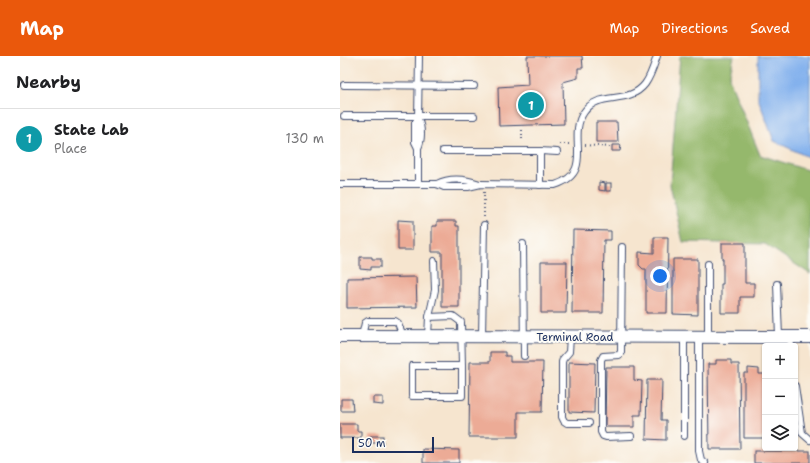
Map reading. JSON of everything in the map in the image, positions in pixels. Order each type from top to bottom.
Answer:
[{"type":"street","name":"Terminal Road","points":[[340,336],[704,337],[787,340],[810,338]]},
{"type":"lane","points":[[418,184],[418,148],[420,143],[420,124],[418,117],[419,56]]},
{"type":"lane","points":[[340,184],[437,184],[445,180],[468,180],[483,184],[540,185],[555,185],[564,182],[571,178],[578,161],[578,127],[580,117],[584,111],[590,105],[599,100],[622,98],[639,91],[646,84],[657,56]]},
{"type":"lane","points":[[344,85],[474,86]]},
{"type":"lane","points":[[344,116],[474,116]]},
{"type":"lane","points":[[443,151],[557,152]]},
{"type":"lane","points":[[540,152],[540,185]]},
{"type":"lane","points":[[482,336],[484,225]]},
{"type":"lane","points":[[523,244],[524,356]]},
{"type":"lane","points":[[622,247],[621,352],[619,355],[603,356],[601,360],[602,436],[631,436]]},
{"type":"lane","points":[[428,336],[429,317],[435,290],[434,261]]},
{"type":"lane","points":[[705,463],[701,460],[699,451],[708,264]]},
{"type":"lane","points":[[777,284],[787,340]]},
{"type":"lane","points":[[429,317],[453,316],[460,322],[462,366],[462,396],[412,396],[412,366],[462,366]]},
{"type":"lane","points":[[570,337],[570,352],[562,362],[562,417],[567,423],[589,423]]},
{"type":"lane","points":[[684,337],[684,436]]},
{"type":"lane","points":[[798,406],[802,433],[810,440]]},
{"type":"path","points":[[483,184],[484,225]]},
{"type":"green space","points":[[680,56],[734,56],[729,78],[760,155],[810,171],[810,274],[765,244],[683,242],[670,185]]},
{"type":"water","points":[[758,56],[810,56],[810,158],[774,141],[758,98]]},
{"type":"building","points":[[527,56],[582,56],[583,68],[578,68],[578,78],[563,82],[564,124],[499,126],[498,87],[528,85]]},
{"type":"building","points":[[596,122],[617,122],[618,142],[596,142]]},
{"type":"building","points":[[612,145],[621,145],[620,151],[612,151]]},
{"type":"building","points":[[599,182],[605,183],[605,191],[599,190]]},
{"type":"building","points":[[606,183],[611,183],[611,191],[606,191]]},
{"type":"building","points":[[398,220],[413,221],[413,250],[398,250]]},
{"type":"building","points":[[437,221],[456,221],[456,226],[459,226],[459,307],[442,307],[442,252],[432,252],[432,226],[437,226]]},
{"type":"building","points":[[573,230],[611,231],[611,240],[604,240],[603,313],[572,313]]},
{"type":"building","points":[[654,237],[668,237],[667,313],[646,313],[646,269],[643,269],[639,265],[639,252],[654,253]]},
{"type":"building","points":[[722,243],[745,243],[745,283],[754,283],[754,297],[740,297],[740,313],[721,313],[721,284],[723,284]]},
{"type":"building","points":[[360,257],[381,259],[381,267],[371,267],[371,270],[360,269]]},
{"type":"building","points":[[673,259],[698,259],[698,315],[673,314]]},
{"type":"building","points":[[541,262],[567,262],[566,313],[541,313]]},
{"type":"building","points":[[416,277],[417,307],[347,308],[347,278]]},
{"type":"building","points":[[490,352],[505,352],[505,356],[510,356],[510,362],[543,362],[542,412],[518,412],[518,437],[469,437],[470,362],[490,362]]},
{"type":"building","points":[[716,360],[731,360],[731,364],[739,364],[740,449],[709,449],[708,364],[716,364]]},
{"type":"building","points":[[569,362],[595,363],[594,413],[569,412]]},
{"type":"building","points":[[606,367],[634,367],[634,380],[642,381],[641,415],[634,415],[634,427],[605,427]]},
{"type":"building","points":[[748,368],[759,369],[759,374],[762,374],[762,438],[744,438],[744,373],[748,373]]},
{"type":"building","points":[[647,380],[662,380],[661,420],[666,420],[666,440],[646,439]]},
{"type":"building","points":[[373,397],[383,397],[383,405],[373,404]]},
{"type":"building","points":[[341,399],[352,399],[353,411],[341,411]]},
{"type":"building","points":[[340,424],[357,424],[357,431],[361,431],[361,438],[340,438]]},
{"type":"building","points":[[370,436],[383,436],[383,443],[370,443]]},
{"type":"building","points":[[423,449],[459,450],[459,463],[423,463]]},
{"type":"building","points":[[754,451],[810,451],[810,463],[754,463]]},
{"type":"place","name":"State Lab","points":[[531,105]]}]
